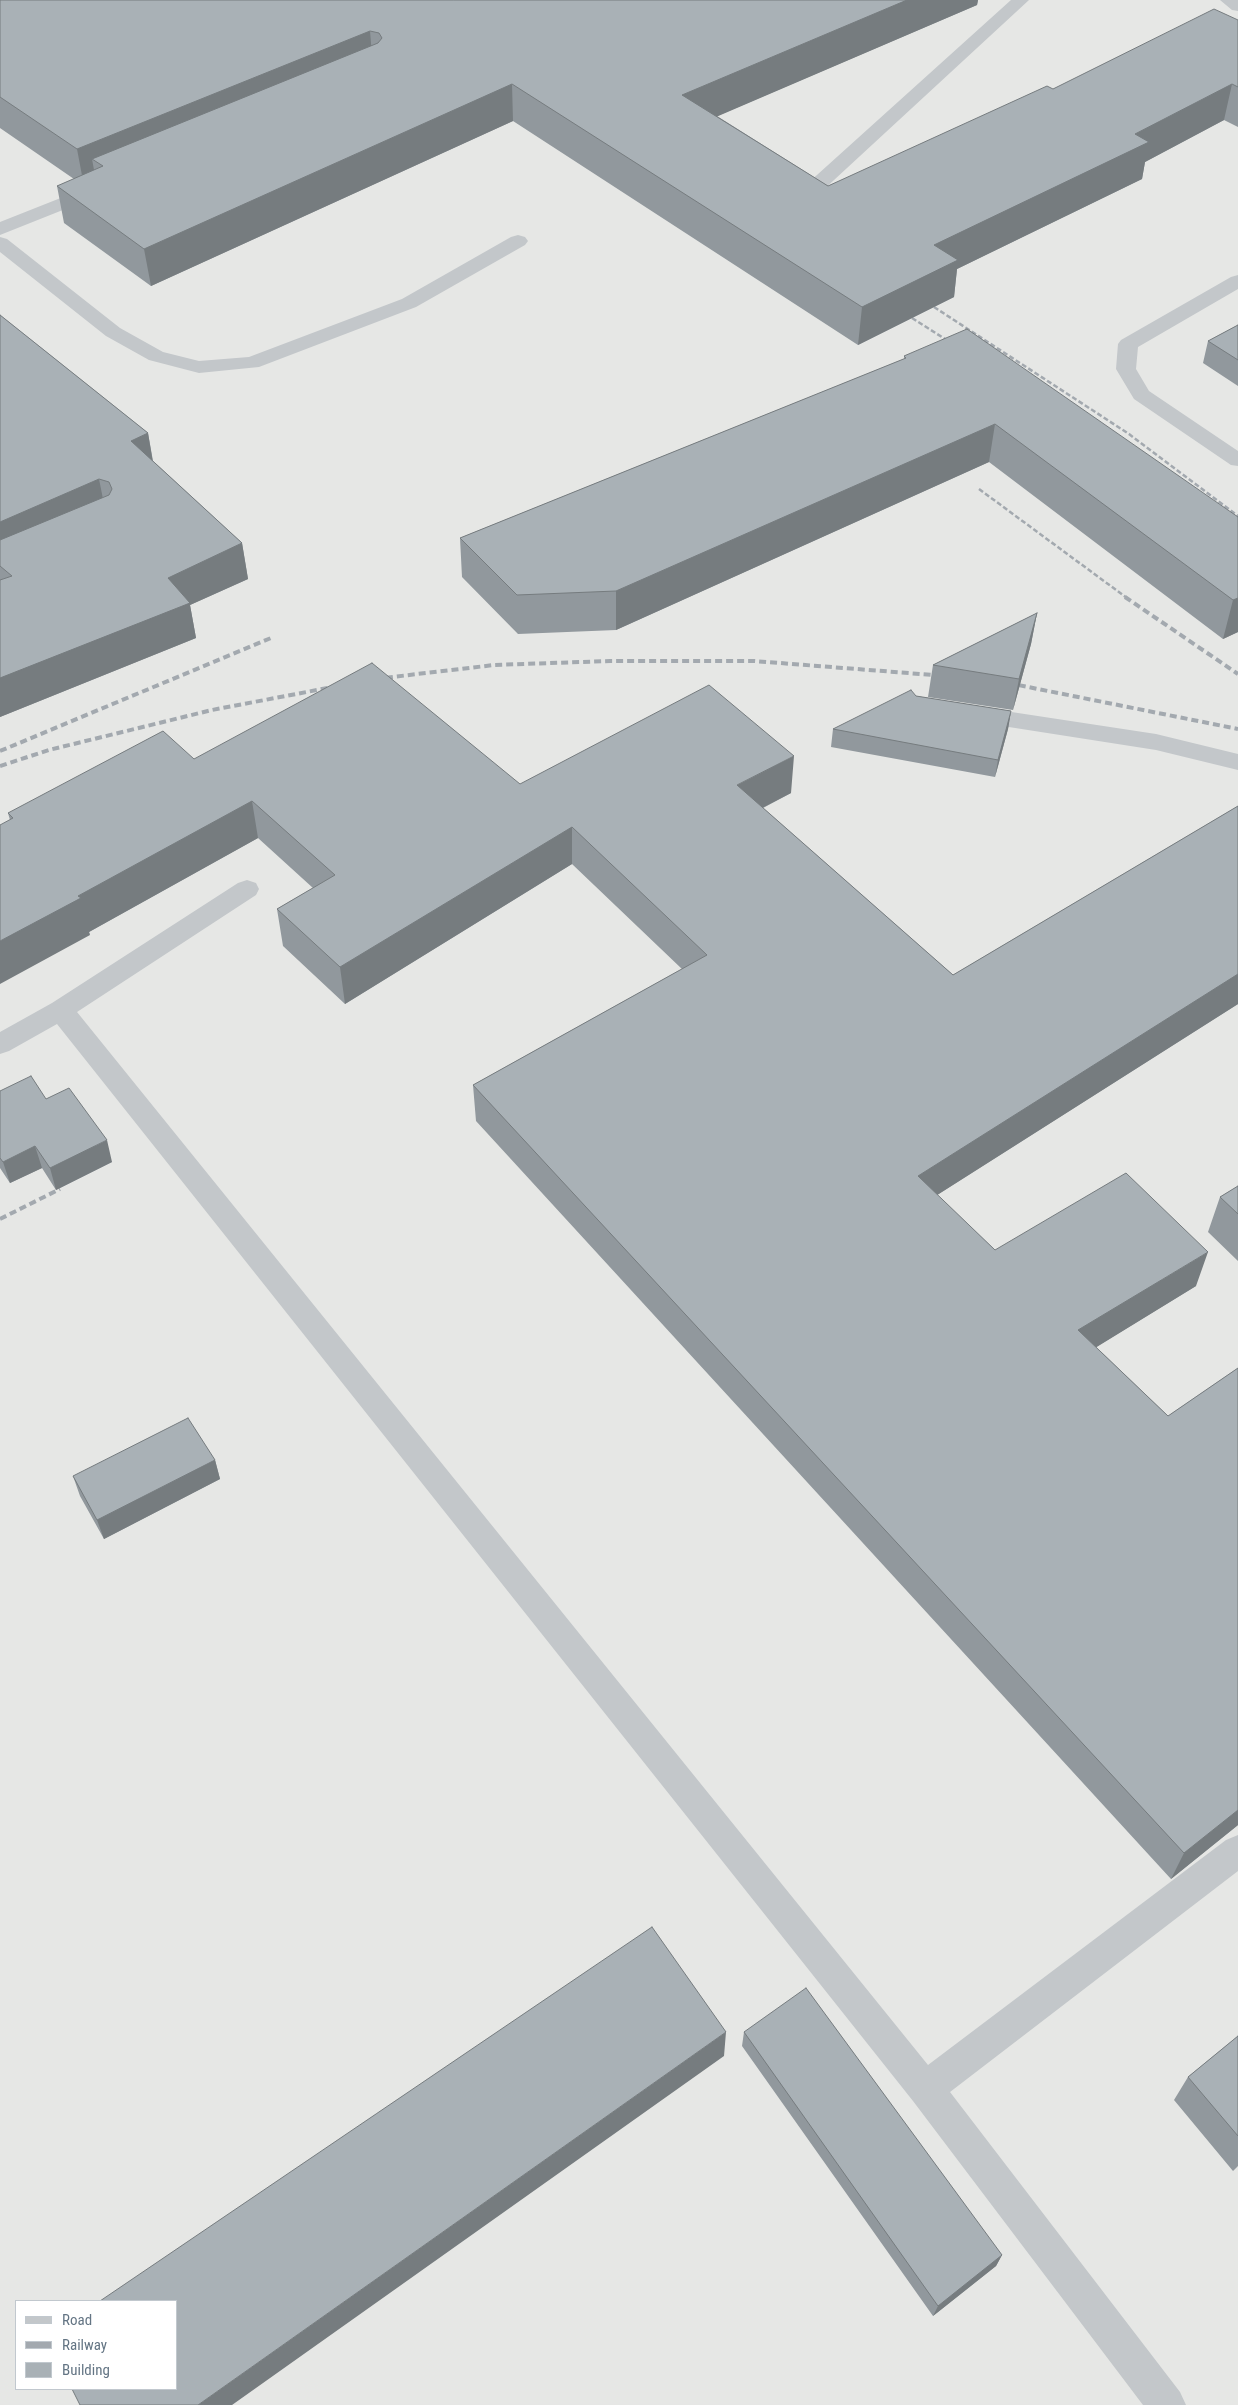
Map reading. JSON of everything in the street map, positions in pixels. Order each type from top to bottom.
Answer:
[{"type":"lane","points":[[814,188],[1021,0]]},
{"type":"lane","points":[[1228,0],[1238,6]]},
{"type":"lane","points":[[0,229],[109,184]]},
{"type":"lane","points":[[0,243],[113,332],[156,356],[199,367],[252,363],[409,303],[518,242]]},
{"type":"lane","points":[[1238,281],[1128,344],[1126,369],[1141,395],[1238,460]]},
{"type":"lane","points":[[952,711],[1156,742],[1238,762]]},
{"type":"lane","points":[[0,1044],[61,1010],[247,889]]},
{"type":"lane","points":[[61,1010],[925,2089],[1167,2405]]},
{"type":"lane","points":[[925,2089],[1238,1851]]},
{"type":"shaded area","points":[[0,0],[1238,0],[1238,2405],[0,2405]]},
{"type":"building","points":[[0,0],[907,0],[682,95],[828,186],[1047,86],[1053,89],[1214,9],[1238,20],[1238,87],[1232,84],[1135,134],[1149,142],[934,245],[958,260],[862,307],[512,84],[144,249],[57,186],[103,166],[92,159],[378,43],[382,38],[379,33],[370,31],[77,149],[0,97]]},
{"type":"building","points":[[0,315],[148,433],[131,441],[242,543],[168,578],[190,603],[0,678],[0,580],[12,576],[0,566],[0,540],[109,495],[112,489],[109,482],[99,479],[0,522]]},
{"type":"building","points":[[1238,325],[1238,360],[1208,341]]},
{"type":"building","points":[[967,329],[1238,517],[1238,598],[1233,600],[995,424],[616,591],[517,595],[460,538],[906,358],[904,356]]},
{"type":"building","points":[[1037,613],[1019,679],[933,665]]},
{"type":"building","points":[[372,663],[520,784],[709,685],[794,756],[737,785],[953,975],[1238,806],[1238,974],[918,1176],[995,1250],[1126,1173],[1208,1252],[1078,1330],[1168,1416],[1238,1368],[1238,1810],[1184,1853],[473,1085],[707,955],[572,827],[340,967],[277,909],[335,875],[252,801],[78,896],[81,898],[0,941],[0,825],[13,818],[8,813],[163,731],[194,759]]},
{"type":"building","points":[[911,690],[916,696],[1011,711],[998,760],[833,729]]},
{"type":"building","points":[[31,1076],[46,1099],[69,1088],[107,1140],[50,1168],[35,1146],[3,1162],[0,1158],[0,1091]]},
{"type":"building","points":[[1238,1186],[1238,1214],[1220,1197]]},
{"type":"building","points":[[188,1418],[215,1460],[97,1520],[73,1476]]},
{"type":"building","points":[[652,1927],[726,2032],[198,2405],[80,2405],[72,2390],[178,2390],[178,2300],[101,2300]]},
{"type":"building","points":[[806,1988],[1002,2255],[938,2306],[744,2032]]},
{"type":"building","points":[[1238,2036],[1238,2136],[1188,2077]]},
{"type":"railway","points":[[934,307],[1129,434],[1238,516]]},
{"type":"railway","points":[[912,318],[956,346]]},
{"type":"railway","points":[[979,489],[1127,598]]},
{"type":"railway","points":[[1125,597],[1238,674]]},
{"type":"railway","points":[[0,751],[271,638]]},
{"type":"railway","points":[[375,679],[494,665],[610,661],[754,661],[946,676]]},
{"type":"railway","points":[[1008,683],[1238,729]]},
{"type":"railway","points":[[0,766],[49,750],[212,710],[338,686]]},
{"type":"railway","points":[[0,1219],[60,1189]]}]
